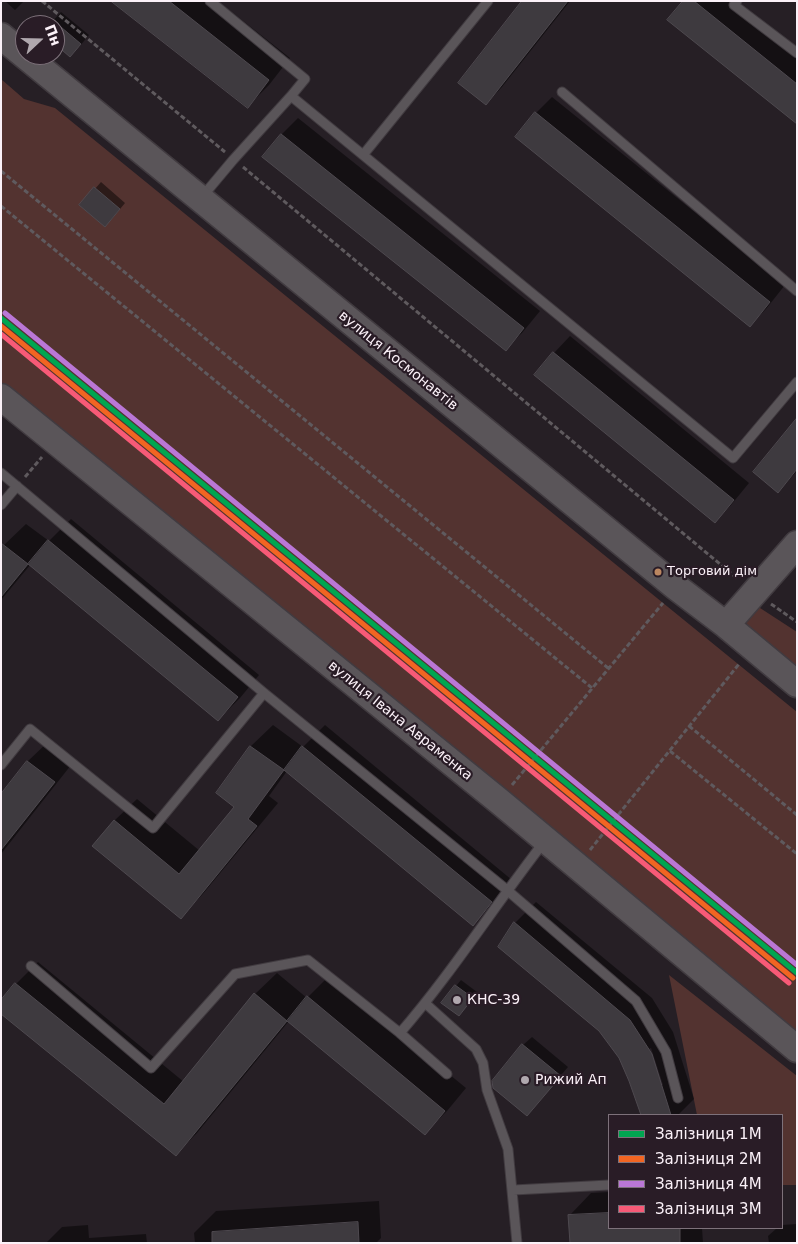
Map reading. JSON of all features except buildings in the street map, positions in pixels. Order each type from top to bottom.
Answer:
[{"type":"street","name":"вулиця Космонавтів","points":[[1,36],[200,200],[797,684]]},
{"type":"street","name":"вулиця Івана Авраменка","points":[[1,397],[499,801],[797,1049]]},
{"type":"street","points":[[726,625],[797,544]]},
{"type":"lane","points":[[200,200],[305,79],[210,1]]},
{"type":"lane","points":[[363,155],[488,1]]},
{"type":"lane","points":[[737,1],[734,4],[797,53]]},
{"type":"lane","points":[[562,92],[797,291]]},
{"type":"lane","points":[[291,96],[733,458],[797,382]]},
{"type":"lane","points":[[1,473],[264,693],[507,890],[636,1001],[666,1052],[678,1098]]},
{"type":"lane","points":[[1,505],[17,486]]},
{"type":"lane","points":[[1,765],[30,729],[153,828],[264,693]]},
{"type":"lane","points":[[400,1033],[425,1003],[545,840]]},
{"type":"lane","points":[[31,966],[151,1068],[235,974],[308,960],[400,1033],[447,1074]]},
{"type":"lane","points":[[425,1003],[476,1049],[483,1063],[487,1090],[508,1149],[517,1243]]},
{"type":"lane","points":[[512,1190],[608,1184]]},
{"type":"path","points":[[42,1],[755,593],[797,622]]},
{"type":"path","points":[[1,171],[608,668]]},
{"type":"path","points":[[1,206],[592,688]]},
{"type":"path","points":[[17,486],[55,441]]},
{"type":"path","points":[[499,801],[676,587]]},
{"type":"path","points":[[576,866],[752,647]]},
{"type":"path","points":[[689,726],[797,815]]},
{"type":"path","points":[[670,751],[797,854]]},
{"type":"shaded area","points":[[1,79],[24,99],[55,108],[797,712],[797,1039],[1,387]]},
{"type":"shaded area","points":[[757,606],[797,632],[797,680],[745,631],[747,620]]},
{"type":"shaded area","points":[[669,975],[797,1076],[797,1185],[783,1185],[783,1114],[697,1114]]},
{"type":"rail line","name":"4М","points":[[5,313],[797,965]]},
{"type":"rail line","name":"1М","points":[[1,318],[797,973]]},
{"type":"rail line","name":"2М","points":[[1,326],[793,978]]},
{"type":"rail line","name":"3М","points":[[1,334],[789,983]]},
{"type":"place","name":"Торговий дім","points":[[658,572]]},
{"type":"place","name":"КНС-39","points":[[457,1000]]},
{"type":"place","name":"Рижий Ап","points":[[525,1080]]}]
